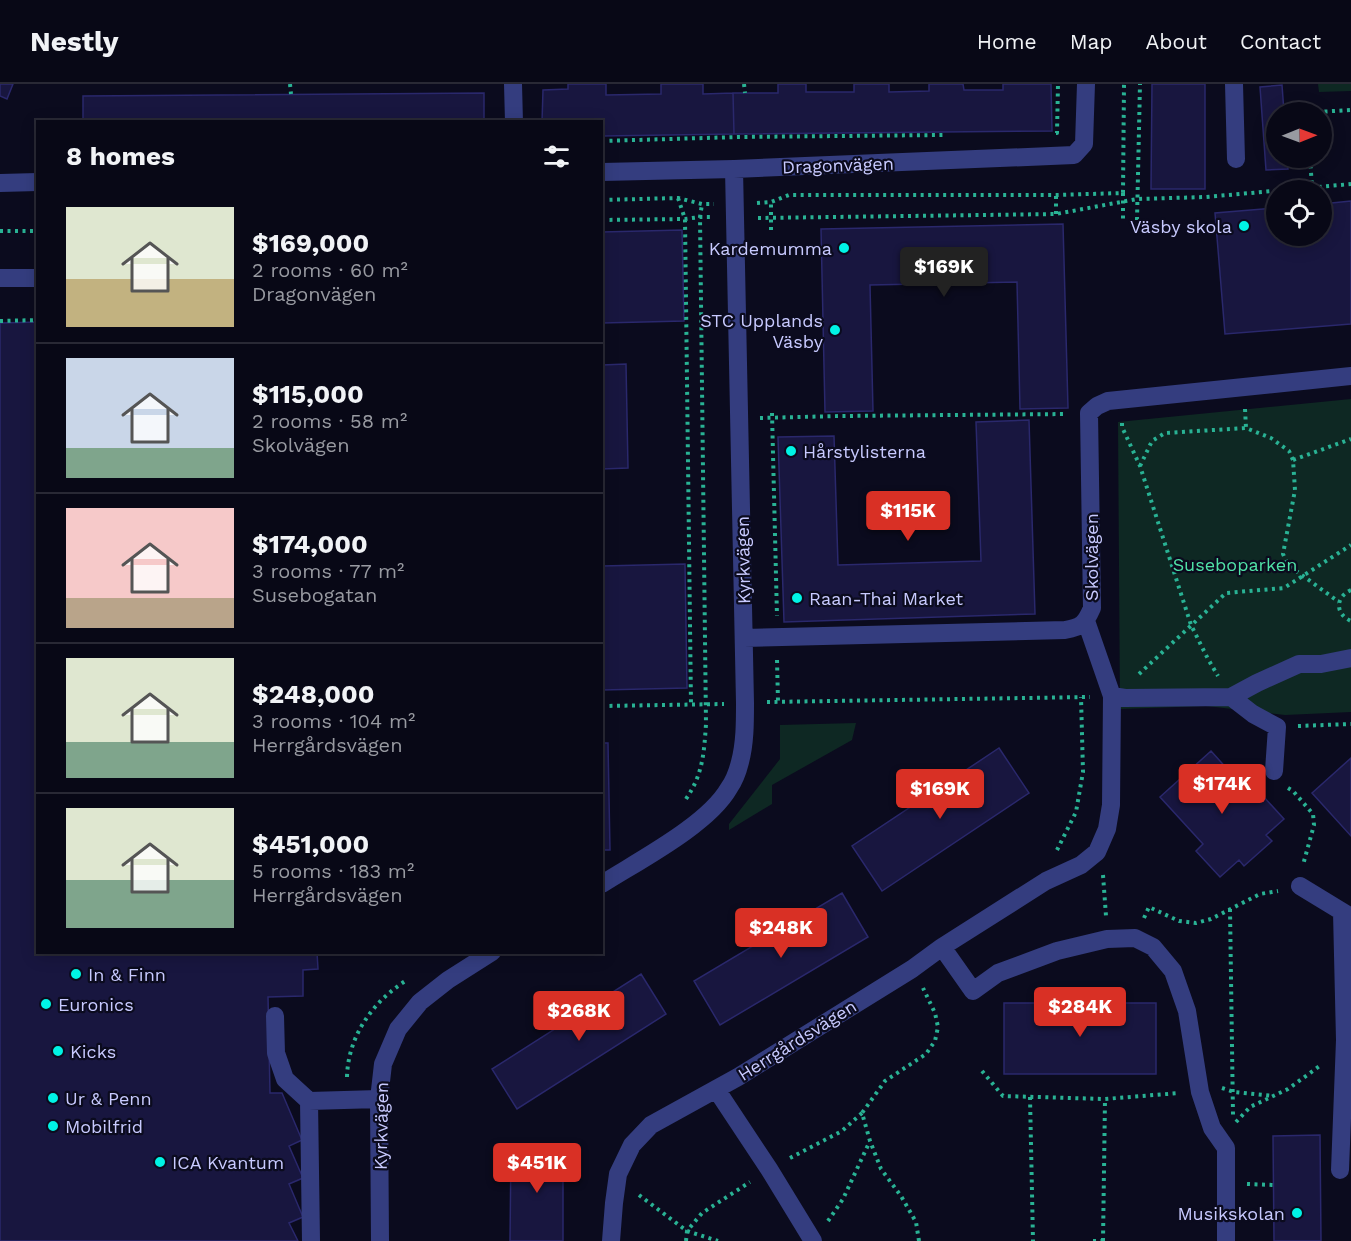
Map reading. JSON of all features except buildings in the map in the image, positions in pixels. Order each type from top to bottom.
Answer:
[{"type":"street","points":[[513,84],[514,120]]},
{"type":"street","name":"Dragonvägen","points":[[603,172],[1074,155],[1084,144],[1086,84]]},
{"type":"street","points":[[1234,84],[1236,159]]},
{"type":"street","name":"Kyrkvägen","points":[[603,883],[696,823],[716,804],[729,788],[740,762],[745,735],[734,169]]},
{"type":"street","points":[[0,183],[36,182]]},
{"type":"street","points":[[0,278],[36,278]]},
{"type":"street","points":[[1089,413],[1108,401],[1351,376]]},
{"type":"street","name":"Skolvägen","points":[[744,638],[1077,628],[1086,621],[1092,608],[1089,413]]},
{"type":"street","points":[[1086,621],[1119,697],[1111,805],[1107,829],[1097,852]]},
{"type":"street","points":[[1119,697],[1231,697],[1299,664],[1322,664],[1351,658]]},
{"type":"street","points":[[1231,697],[1253,714],[1277,727],[1274,771]]},
{"type":"street","name":"Herrgårdsvägen","points":[[611,1241],[618,1174],[632,1145],[651,1125],[716,1089],[912,969],[942,947],[1046,881],[1081,865],[1097,852]]},
{"type":"street","points":[[1300,886],[1346,915],[1345,1040],[1340,1170]]},
{"type":"street","points":[[942,947],[973,991],[998,973],[1057,951],[1107,939],[1135,938],[1153,947],[1173,972],[1187,1011],[1200,1092],[1212,1128],[1226,1148],[1226,1241]]},
{"type":"street","name":"Kyrkvägen","points":[[380,1241],[379,1100],[383,1064],[398,1029],[420,1002],[448,980],[489,954]]},
{"type":"street","points":[[275,1016],[276,1053],[285,1079],[309,1101],[379,1100]]},
{"type":"street","points":[[716,1089],[813,1241]]},
{"type":"street","points":[[309,1101],[311,1241]]},
{"type":"path","points":[[290,84],[291,94]]},
{"type":"path","points":[[744,84],[744,93]]},
{"type":"path","points":[[1046,133],[1057,133],[1058,84]]},
{"type":"path","points":[[1124,84],[1124,221]]},
{"type":"path","points":[[1137,220],[1140,84]]},
{"type":"path","points":[[1332,111],[1351,110]]},
{"type":"path","points":[[603,141],[745,135],[953,135]]},
{"type":"path","points":[[1332,185],[1351,184]]},
{"type":"path","points":[[603,220],[1056,213],[1137,199],[1206,197],[1266,191]]},
{"type":"path","points":[[771,230],[771,202],[789,195],[1124,193]]},
{"type":"path","points":[[1056,195],[1056,213]]},
{"type":"path","points":[[603,200],[678,198],[685,219],[692,705]]},
{"type":"path","points":[[684,802],[696,785],[704,758],[706,704],[700,217],[702,204]]},
{"type":"path","points":[[0,231],[36,231]]},
{"type":"path","points":[[0,321],[36,320]]},
{"type":"path","points":[[1122,400],[1122,427],[1140,466],[1191,625],[1231,697]]},
{"type":"path","points":[[778,701],[772,416],[1089,413]]},
{"type":"path","points":[[1140,466],[1152,441],[1165,433],[1246,428],[1270,438],[1289,451],[1293,460],[1295,490],[1283,554],[1288,565],[1339,602]]},
{"type":"path","points":[[1293,460],[1351,439]]},
{"type":"path","points":[[603,706],[778,701],[1119,697],[1136,677],[1226,593],[1284,588],[1351,545]]},
{"type":"path","points":[[1351,590],[1344,593],[1339,602],[1340,612],[1351,621]]},
{"type":"path","points":[[1046,881],[1059,844],[1076,812],[1083,772],[1081,697]]},
{"type":"path","points":[[1277,727],[1351,724]]},
{"type":"path","points":[[1286,787],[1293,791],[1313,814],[1314,825],[1304,859]]},
{"type":"path","points":[[1097,852],[1103,871],[1107,939]]},
{"type":"path","points":[[1135,938],[1149,907],[1179,921],[1196,923],[1211,919],[1260,894],[1300,886]]},
{"type":"path","points":[[1230,909],[1233,1125],[1250,1107],[1288,1089],[1333,1057],[1345,1040]]},
{"type":"path","points":[[912,969],[935,1013],[938,1027],[935,1041],[926,1054],[885,1082],[862,1113],[881,1169],[901,1196],[916,1222],[919,1241]]},
{"type":"path","points":[[982,1071],[1003,1096],[1105,1099],[1200,1092],[1220,1087],[1234,1092],[1273,1096]]},
{"type":"path","points":[[1030,1097],[1033,1241]]},
{"type":"path","points":[[1093,1241],[1104,1241],[1105,1099]]},
{"type":"path","points":[[826,1224],[843,1199],[870,1142]]},
{"type":"path","points":[[1247,1184],[1273,1185]]},
{"type":"path","points":[[633,1191],[687,1231],[718,1241]]},
{"type":"green space","points":[[1318,84],[1351,84],[1351,91],[1319,92]]},
{"type":"green space","name":"Suseboparken","points":[[1351,399],[1351,712],[1285,715],[1206,706],[1120,709],[1118,422]]},
{"type":"green space","points":[[856,723],[852,740],[772,785],[772,804],[729,830],[729,824],[780,759],[780,725]]},
{"type":"place","name":"Väsby skola","points":[[1244,226]]},
{"type":"place","name":"Kardemumma","points":[[844,248]]},
{"type":"place","name":"STC Upplands Väsby","points":[[835,330]]},
{"type":"place","name":"Hårstylisterna","points":[[791,451]]},
{"type":"place","name":"Raan-Thai Market","points":[[797,598]]},
{"type":"place","name":"In & Finn","points":[[76,974]]},
{"type":"place","name":"Euronics","points":[[46,1004]]},
{"type":"place","name":"Kicks","points":[[58,1051]]},
{"type":"place","name":"Ur & Penn","points":[[53,1098]]},
{"type":"place","name":"Mobilfrid","points":[[53,1126]]},
{"type":"place","name":"ICA Kvantum","points":[[160,1162]]},
{"type":"place","name":"Musikskolan","points":[[1297,1213]]}]
